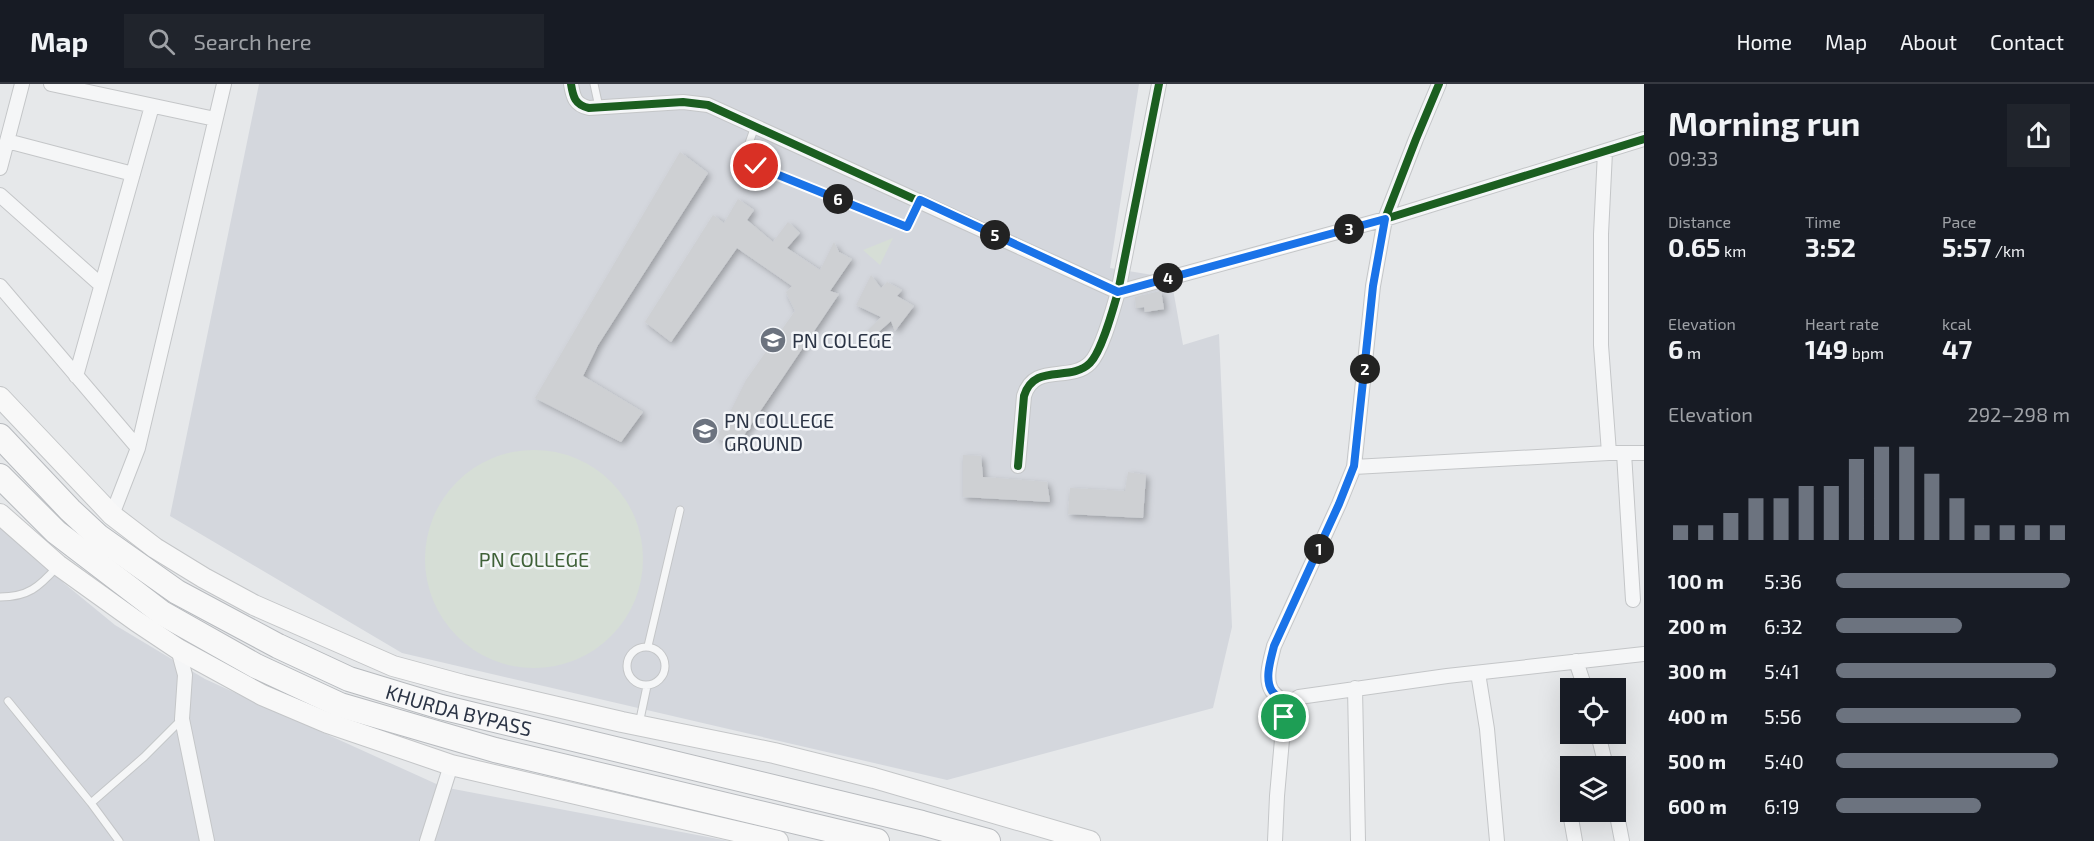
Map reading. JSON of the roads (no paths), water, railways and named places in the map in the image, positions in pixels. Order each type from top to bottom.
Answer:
[{"type":"highway","name":"KHURDA BYPASS","points":[[0,436],[98,536],[177,592],[278,646],[349,679],[441,707],[988,841]]},
{"type":"highway","name":"KHURDA BYPASS","points":[[0,476],[56,532],[162,613],[256,666],[340,705],[495,750],[877,841]]},
{"type":"main road","points":[[0,397],[112,515],[170,557],[254,605],[393,666],[463,685],[774,753],[874,778],[1090,841]]},
{"type":"main road","points":[[0,514],[58,565],[178,649],[262,695],[328,723],[451,765],[778,841]]},
{"type":"street","points":[[0,168],[22,84]]},
{"type":"street","points":[[51,84],[215,119]]},
{"type":"street","points":[[112,515],[138,448],[224,84]]},
{"type":"street","points":[[571,84],[576,103],[589,108],[683,102],[708,105],[1118,292],[1385,219],[1644,139]]},
{"type":"street","points":[[1018,466],[1026,386],[1039,377],[1083,368],[1089,364],[1102,339],[1118,292],[1160,84]]},
{"type":"street","points":[[1288,704],[1272,692],[1269,682],[1269,667],[1274,646],[1354,466],[1373,286],[1385,219],[1439,84]]},
{"type":"street","points":[[76,376],[152,106]]},
{"type":"street","points":[[7,141],[132,174]]},
{"type":"street","points":[[1605,152],[1601,234],[1601,345],[1609,453]]},
{"type":"street","points":[[0,195],[101,285]]},
{"type":"street","points":[[0,286],[138,448]]},
{"type":"street","points":[[1624,453],[1633,600]]},
{"type":"street","points":[[1354,466],[1644,453]]},
{"type":"street","points":[[178,649],[184,675],[182,719],[207,841]]},
{"type":"street","points":[[1275,841],[1284,717],[1288,704],[1299,697],[1355,688],[1644,654]]},
{"type":"street","points":[[1576,661],[1582,678]]},
{"type":"street","points":[[1478,673],[1487,729],[1497,841]]},
{"type":"street","points":[[1355,688],[1358,841]]},
{"type":"street","points":[[427,841],[451,765]]},
{"type":"street","points":[[1572,822],[1575,841]]},
{"type":"street","points":[[1618,822],[1622,841]]},
{"type":"lane","points":[[594,84],[599,107]]},
{"type":"lane","points":[[755,126],[746,152],[756,166],[907,227],[920,200]]},
{"type":"lane","points":[[648,646],[680,510]]},
{"type":"lane","points":[[1,598],[27,593],[40,586],[58,565]]},
{"type":"lane","points":[[648,646],[659,651],[663,656],[666,669],[659,681],[647,686],[634,681],[627,665],[628,659],[636,649],[648,646]]},
{"type":"lane","points":[[639,724],[647,686]]},
{"type":"lane","points":[[8,702],[91,803],[119,841]]},
{"type":"lane","points":[[91,803],[144,757],[182,719]]},
{"type":"place","name":"PN COLEGE","points":[[773,340]]},
{"type":"place","name":"PN COLLEGE GROUND","points":[[705,431]]},
{"type":"park label","name":"PN COLLEGE","points":[[534,559]]}]
